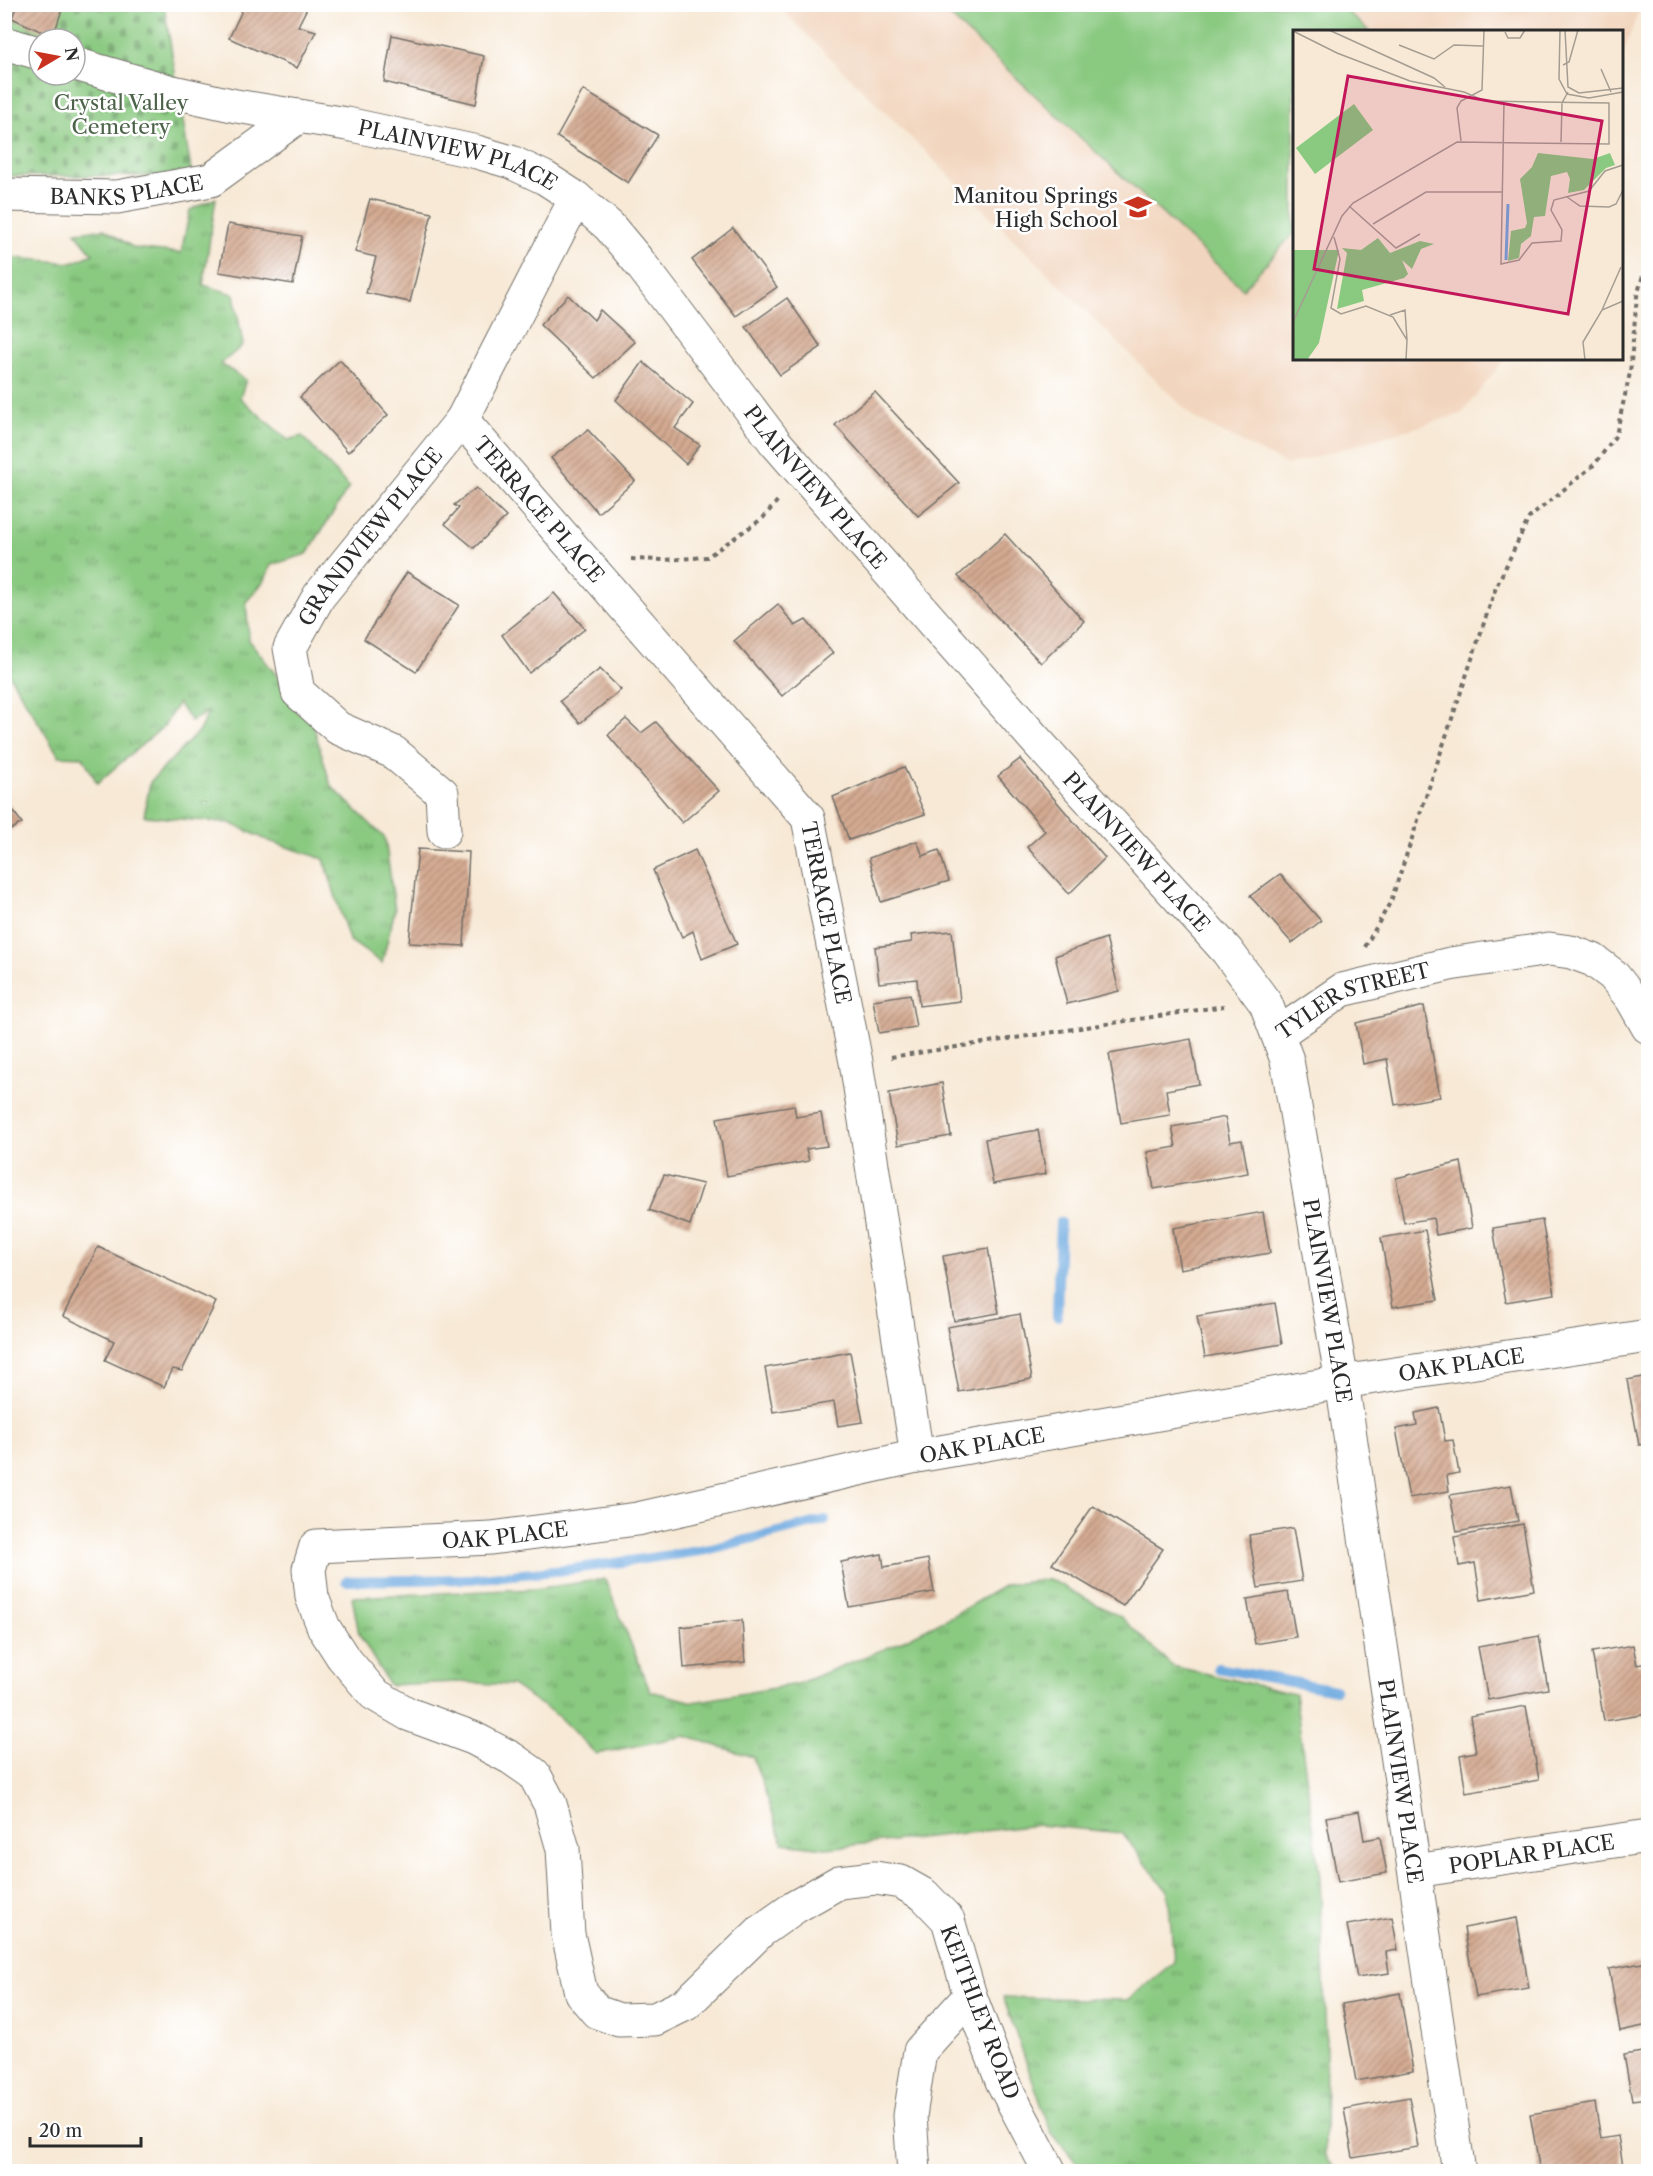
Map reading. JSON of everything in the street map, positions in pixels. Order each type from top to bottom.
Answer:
[{"type":"street","points":[[4,43],[27,50]]},
{"type":"street","name":"PLAINVIEW PLACE","points":[[87,68],[169,92],[489,155],[511,162],[545,178],[576,198],[609,226],[639,262],[775,442],[1034,738],[1227,951],[1266,1004],[1287,1060],[1293,1089],[1342,1382],[1459,2172]]},
{"type":"street","name":"BANKS PLACE","points":[[4,195],[117,197],[211,180],[299,116]]},
{"type":"street","name":"GRANDVIEW PLACE","points":[[444,831],[442,793],[393,752],[338,728],[298,692],[290,648],[319,596],[462,420],[576,198]]},
{"type":"street","name":"TERRACE PLACE","points":[[462,420],[808,818],[856,1062],[917,1456]]},
{"type":"street","name":"TYLER STREET","points":[[1278,1034],[1342,990],[1450,964],[1549,949],[1571,952],[1593,960],[1613,975],[1632,999],[1648,1027]]},
{"type":"street","name":"OAK PLACE","points":[[316,1546],[491,1538],[637,1519],[917,1456],[1342,1382],[1648,1336]]},
{"type":"street","name":"KEITHLEY ROAD","points":[[316,1546],[309,1569],[312,1597],[324,1628],[342,1656],[374,1694],[408,1714],[473,1738],[511,1758],[534,1774],[550,1804],[563,1849],[568,1934],[581,1993],[597,2012],[619,2020],[655,2019],[686,2004],[761,1931],[795,1907],[839,1882],[875,1878],[900,1882],[924,1895],[948,1920],[970,1996],[1002,2081],[1050,2172]]},
{"type":"street","name":"POPLAR PLACE","points":[[1415,1871],[1648,1836]]},
{"type":"street","points":[[914,2172],[910,2116],[920,2051],[970,1996]]},
{"type":"path","points":[[1342,990],[1391,901],[1496,587],[1529,518],[1595,464],[1616,435],[1630,374],[1637,296],[1648,258]]},
{"type":"path","points":[[582,558],[666,560],[707,557],[763,518],[803,474]]},
{"type":"path","points":[[856,1062],[1227,1005]]},
{"type":"shaded area","name":"Manitou Springs High School","points":[[777,5],[1641,5],[1623,53],[1623,30],[1293,30],[1293,360],[1504,360],[1461,414],[1287,465],[1194,418]]},
{"type":"green space","name":"Crystal Valley Cemetery","points":[[4,5],[164,5],[192,176],[5,176]]},
{"type":"green space","points":[[938,5],[1340,5],[1368,30],[1293,30],[1293,234],[1243,289]]},
{"type":"green space","points":[[216,198],[203,285],[234,294],[243,345],[221,364],[246,380],[240,398],[288,440],[302,436],[349,487],[307,554],[271,565],[265,580],[246,602],[249,640],[312,721],[331,786],[385,838],[395,910],[382,963],[349,940],[324,859],[269,841],[230,823],[144,816],[150,782],[199,731],[208,712],[191,721],[178,703],[164,726],[97,783],[83,757],[59,756],[5,668],[5,257],[72,263],[93,254],[75,232],[104,229],[134,248],[181,253],[190,210]]},
{"type":"green space","points":[[605,1579],[650,1691],[694,1702],[797,1684],[894,1645],[952,1616],[1005,1585],[1049,1579],[1121,1617],[1172,1666],[1295,1694],[1320,1878],[1326,2038],[1325,2155],[1338,2171],[1083,2171],[1051,2132],[1003,1997],[1127,2000],[1174,1962],[1168,1892],[1122,1833],[1039,1825],[826,1848],[783,1843],[753,1757],[685,1736],[596,1754],[558,1716],[512,1685],[458,1682],[389,1685],[359,1634],[352,1597],[535,1589]]},
{"type":"building","points":[[17,4],[64,4],[56,27],[31,27],[12,18]]},
{"type":"building","points":[[245,4],[299,4],[307,8],[298,26],[316,31],[297,68],[229,38]]},
{"type":"building","points":[[392,35],[484,56],[476,104],[384,82]]},
{"type":"building","points":[[583,90],[658,135],[628,183],[557,137]]},
{"type":"building","points":[[370,199],[432,213],[410,302],[366,293],[376,257],[355,252]]},
{"type":"building","points":[[228,224],[302,236],[293,284],[219,272]]},
{"type":"building","points":[[733,228],[777,287],[736,316],[692,260]]},
{"type":"building","points":[[568,295],[594,320],[600,310],[635,342],[596,378],[540,325]]},
{"type":"building","points":[[787,298],[821,347],[780,375],[746,327]]},
{"type":"building","points":[[340,360],[388,415],[348,452],[300,397]]},
{"type":"building","points":[[643,362],[693,404],[675,428],[700,445],[686,464],[616,400]]},
{"type":"building","points":[[875,392],[959,483],[918,516],[835,425]]},
{"type":"building","points":[[588,430],[635,481],[598,513],[551,458]]},
{"type":"building","points":[[476,488],[506,517],[474,548],[445,524],[459,508],[454,505]]},
{"type":"building","points":[[1005,534],[1084,621],[1041,663],[958,576]]},
{"type":"building","points":[[407,572],[459,605],[416,672],[364,639]]},
{"type":"building","points":[[554,593],[585,629],[529,673],[502,635]]},
{"type":"building","points":[[778,604],[795,626],[806,620],[833,653],[782,696],[734,641]]},
{"type":"building","points":[[600,669],[621,690],[580,723],[560,701]]},
{"type":"building","points":[[626,719],[641,733],[656,722],[719,791],[682,823],[608,735]]},
{"type":"building","points":[[1020,759],[1105,858],[1069,894],[1027,847],[1045,831],[998,776]]},
{"type":"building","points":[[904,767],[925,814],[849,840],[833,797]]},
{"type":"building","points":[[4,798],[22,823],[4,834]]},
{"type":"building","points":[[917,841],[923,856],[939,850],[949,881],[881,902],[869,858]]},
{"type":"building","points":[[418,849],[469,852],[464,946],[409,943]]},
{"type":"building","points":[[695,850],[737,944],[702,959],[693,931],[682,937],[653,870]]},
{"type":"building","points":[[1280,874],[1321,921],[1292,943],[1250,896]]},
{"type":"building","points":[[952,931],[960,1001],[919,1006],[917,979],[879,983],[875,947],[912,942],[911,935]]},
{"type":"building","points":[[1106,938],[1119,991],[1067,1004],[1055,956]]},
{"type":"building","points":[[910,994],[916,1027],[879,1033],[873,1000]]},
{"type":"building","points":[[1424,1006],[1440,1097],[1395,1105],[1387,1059],[1363,1064],[1356,1023]]},
{"type":"building","points":[[1191,1039],[1199,1084],[1166,1090],[1170,1115],[1121,1123],[1109,1054]]},
{"type":"building","points":[[942,1083],[951,1136],[898,1145],[889,1093]]},
{"type":"building","points":[[794,1105],[796,1117],[821,1113],[827,1146],[806,1149],[809,1161],[727,1176],[717,1118]]},
{"type":"building","points":[[1225,1117],[1230,1142],[1242,1140],[1248,1173],[1154,1189],[1147,1152],[1176,1147],[1172,1127]]},
{"type":"building","points":[[1038,1130],[1046,1174],[993,1184],[985,1139]]},
{"type":"building","points":[[1461,1162],[1472,1228],[1436,1235],[1433,1218],[1404,1223],[1396,1178]]},
{"type":"building","points":[[664,1175],[703,1184],[690,1225],[649,1210]]},
{"type":"building","points":[[1263,1212],[1270,1253],[1180,1269],[1173,1228]]},
{"type":"building","points":[[1542,1220],[1555,1294],[1506,1302],[1493,1228]]},
{"type":"building","points":[[1425,1230],[1438,1300],[1393,1307],[1381,1238]]},
{"type":"building","points":[[98,1247],[216,1302],[182,1371],[173,1369],[164,1387],[105,1360],[114,1341],[63,1316]]},
{"type":"building","points":[[988,1248],[999,1313],[954,1321],[943,1256]]},
{"type":"building","points":[[1275,1303],[1282,1344],[1205,1357],[1197,1316]]},
{"type":"building","points":[[1020,1314],[1032,1379],[959,1392],[947,1327]]},
{"type":"building","points":[[850,1352],[863,1422],[838,1426],[834,1402],[773,1412],[765,1368]]},
{"type":"building","points":[[1648,1376],[1648,1443],[1639,1445],[1627,1380]]},
{"type":"building","points":[[1439,1408],[1445,1441],[1453,1440],[1459,1473],[1447,1475],[1449,1491],[1409,1498],[1396,1429],[1417,1425],[1415,1413]]},
{"type":"building","points":[[1511,1485],[1518,1521],[1457,1532],[1450,1495]]},
{"type":"building","points":[[1093,1506],[1163,1549],[1123,1606],[1052,1564]]},
{"type":"building","points":[[1523,1524],[1534,1590],[1481,1600],[1475,1563],[1459,1566],[1454,1537]]},
{"type":"building","points":[[1293,1528],[1302,1581],[1258,1588],[1249,1535]]},
{"type":"building","points":[[882,1554],[884,1567],[928,1559],[934,1592],[849,1607],[841,1562]]},
{"type":"building","points":[[1288,1592],[1296,1637],[1255,1644],[1247,1599]]},
{"type":"building","points":[[742,1620],[745,1662],[684,1668],[681,1627]]},
{"type":"building","points":[[1539,1636],[1548,1689],[1488,1700],[1478,1647]]},
{"type":"building","points":[[1633,1645],[1637,1665],[1648,1663],[1648,1714],[1604,1721],[1592,1652]]},
{"type":"building","points":[[1526,1706],[1539,1780],[1466,1793],[1460,1755],[1476,1752],[1470,1716]]},
{"type":"building","points":[[1359,1811],[1364,1840],[1380,1837],[1387,1873],[1338,1882],[1326,1817]]},
{"type":"building","points":[[1392,1917],[1398,1950],[1386,1952],[1389,1973],[1357,1978],[1347,1925]]},
{"type":"building","points":[[1517,1918],[1529,1988],[1476,1997],[1464,1928]]},
{"type":"building","points":[[1648,1962],[1648,2025],[1620,2031],[1609,1969]]},
{"type":"building","points":[[1400,1993],[1413,2071],[1356,2081],[1342,2004]]},
{"type":"building","points":[[1648,2051],[1648,2098],[1632,2100],[1624,2055]]},
{"type":"building","points":[[1409,2097],[1418,2147],[1353,2158],[1344,2109]]},
{"type":"building","points":[[1595,2103],[1601,2139],[1618,2136],[1624,2172],[1591,2172],[1590,2167],[1564,2172],[1540,2172],[1530,2114]]},
{"type":"waterway","points":[[1057,1316],[1060,1222]]},
{"type":"waterway","points":[[346,1581],[470,1579],[565,1570],[707,1550],[825,1520]]},
{"type":"waterway","points":[[1218,1668],[1335,1690]]},
{"type":"place","name":"Manitou Springs High School","points":[[1138,207]]}]
